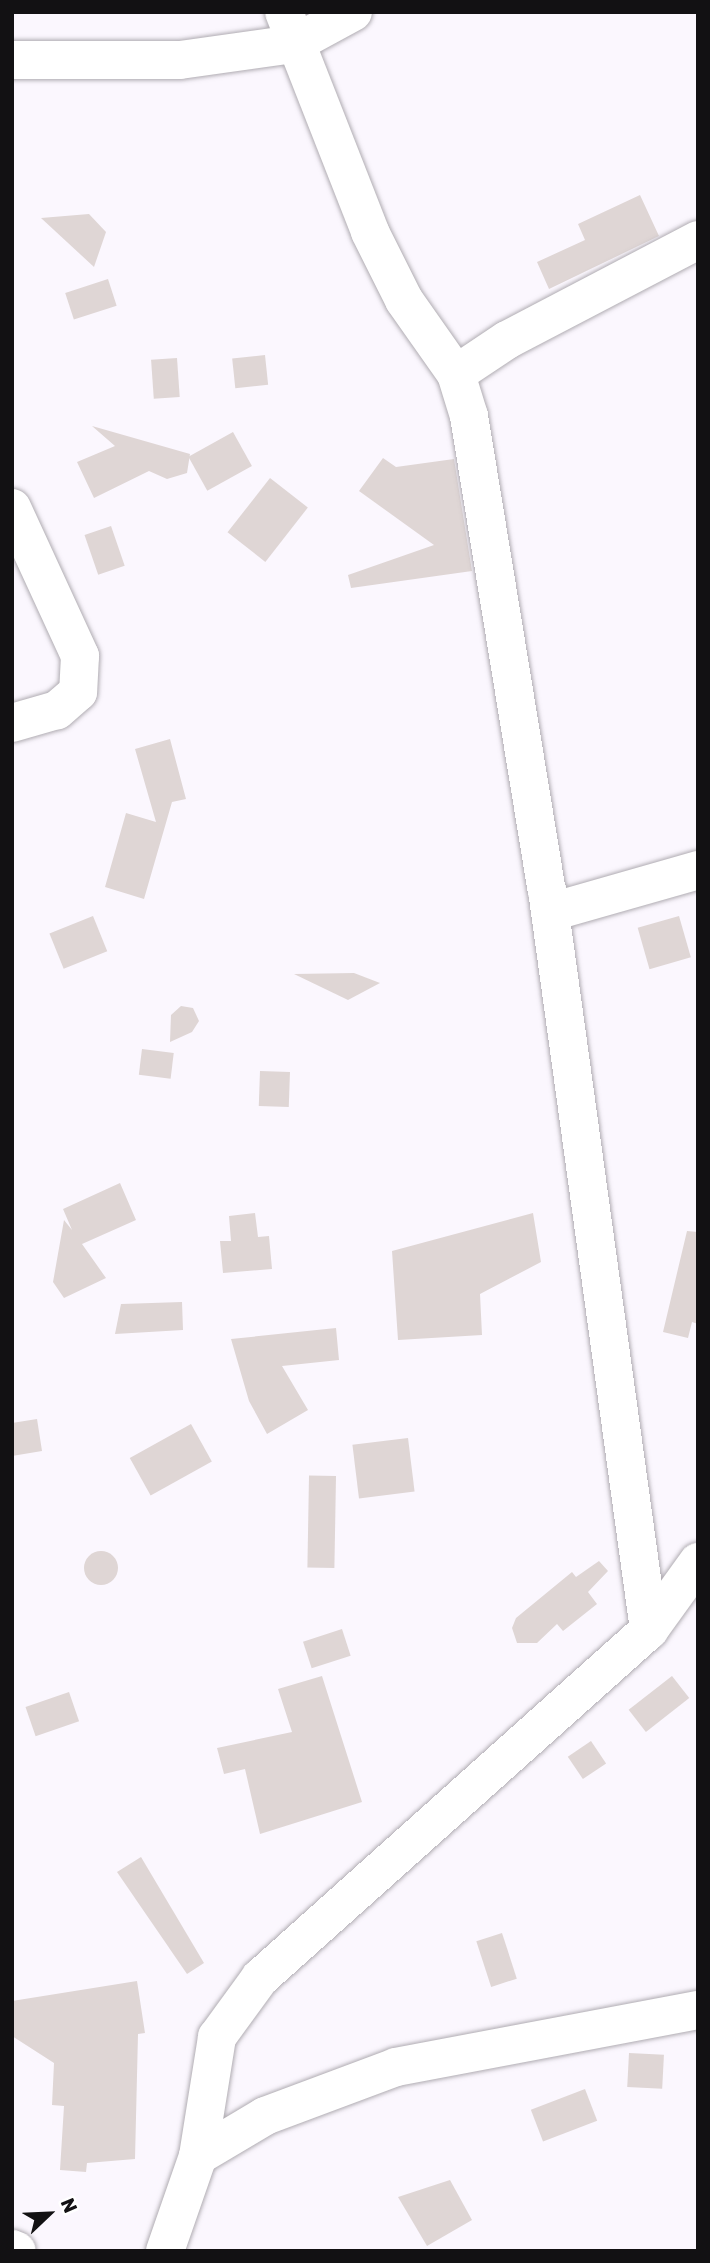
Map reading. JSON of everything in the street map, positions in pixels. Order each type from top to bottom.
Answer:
[{"type":"street","points":[[12,60],[180,60],[353,12]]},
{"type":"street","points":[[289,28],[376,243],[404,300],[456,374],[469,416],[551,912],[649,1630]]},
{"type":"street","points":[[456,374],[507,340],[698,240]]},
{"type":"street","points":[[12,508],[80,656],[78,692],[57,710],[12,723]]},
{"type":"street","points":[[551,912],[698,870]]},
{"type":"street","points":[[165,2251],[198,2156],[217,2037],[260,1978],[649,1630],[698,1562]]},
{"type":"street","points":[[198,2156],[265,2116],[396,2067],[698,2010]]},
{"type":"building","points":[[640,195],[659,236],[549,289],[537,262],[585,240],[578,224]]},
{"type":"building","points":[[89,214],[106,232],[94,267],[41,218]]},
{"type":"building","points":[[108,279],[117,306],[74,320],[65,293]]},
{"type":"building","points":[[265,355],[268,385],[235,388],[232,358]]},
{"type":"building","points":[[177,358],[180,397],[154,399],[151,360]]},
{"type":"building","points":[[92,426],[190,454],[187,473],[167,479],[149,471],[94,498],[77,462],[115,446]]},
{"type":"building","points":[[233,432],[252,466],[207,491],[188,457]]},
{"type":"building","points":[[383,458],[396,467],[454,459],[472,571],[351,588],[348,575],[434,545],[359,491]]},
{"type":"building","points":[[270,478],[308,508],[265,562],[228,532]]},
{"type":"building","points":[[111,526],[125,566],[98,575],[85,535]]},
{"type":"building","points":[[170,739],[186,799],[172,802],[144,899],[105,887],[126,813],[156,822],[135,749]]},
{"type":"building","points":[[93,916],[107,951],[64,969],[49,934]]},
{"type":"building","points":[[679,916],[691,957],[650,969],[638,928]]},
{"type":"building","points":[[354,973],[380,983],[348,1000],[294,974]]},
{"type":"building","points":[[181,1006],[193,1008],[199,1021],[192,1032],[170,1042],[171,1015]]},
{"type":"building","points":[[142,1049],[174,1053],[171,1079],[139,1075]]},
{"type":"building","points":[[260,1071],[290,1072],[289,1107],[259,1106]]},
{"type":"building","points":[[120,1183],[136,1220],[82,1244],[106,1278],[64,1298],[53,1282],[64,1220],[72,1230],[63,1209]]},
{"type":"building","points":[[255,1213],[258,1237],[269,1236],[272,1269],[223,1273],[220,1241],[231,1241],[229,1216]]},
{"type":"building","points":[[533,1213],[541,1262],[480,1294],[482,1335],[398,1340],[392,1251]]},
{"type":"building","points":[[687,1231],[698,1232],[698,1324],[692,1322],[688,1338],[663,1332]]},
{"type":"building","points":[[182,1302],[183,1330],[115,1334],[121,1304]]},
{"type":"building","points":[[336,1328],[339,1360],[282,1366],[308,1410],[267,1434],[249,1401],[231,1339]]},
{"type":"building","points":[[37,1419],[42,1451],[12,1456],[12,1423]]},
{"type":"building","points":[[191,1424],[212,1462],[151,1496],[130,1458]]},
{"type":"building","points":[[408,1438],[415,1492],[359,1498],[352,1445]]},
{"type":"building","points":[[309,1476],[336,1476],[334,1568],[307,1568]]},
{"type":"building","points":[[101,1551],[113,1556],[118,1568],[113,1580],[101,1585],[89,1580],[84,1568],[89,1556]]},
{"type":"building","points":[[599,1561],[608,1571],[588,1592],[597,1604],[563,1631],[557,1624],[537,1643],[517,1643],[512,1628],[516,1618],[572,1572],[576,1577]]},
{"type":"building","points":[[342,1629],[351,1656],[312,1668],[303,1642]]},
{"type":"building","points":[[322,1676],[362,1802],[260,1834],[245,1769],[224,1774],[217,1748],[292,1732],[278,1689]]},
{"type":"building","points":[[672,1676],[689,1698],[646,1732],[629,1710]]},
{"type":"building","points":[[69,1692],[79,1721],[36,1736],[26,1707]]},
{"type":"building","points":[[591,1741],[606,1763],[583,1779],[568,1757]]},
{"type":"building","points":[[141,1857],[204,1963],[187,1974],[117,1872]]},
{"type":"building","points":[[502,1933],[517,1979],[491,1987],[476,1941]]},
{"type":"building","points":[[137,1981],[145,2033],[138,2034],[135,2159],[87,2163],[86,2172],[60,2170],[64,2106],[52,2105],[54,2063],[12,2036],[12,2001]]},
{"type":"building","points":[[629,2053],[664,2055],[662,2089],[627,2087]]},
{"type":"building","points":[[585,2089],[597,2121],[543,2142],[531,2110]]},
{"type":"building","points":[[450,2180],[472,2220],[427,2246],[398,2197]]}]
